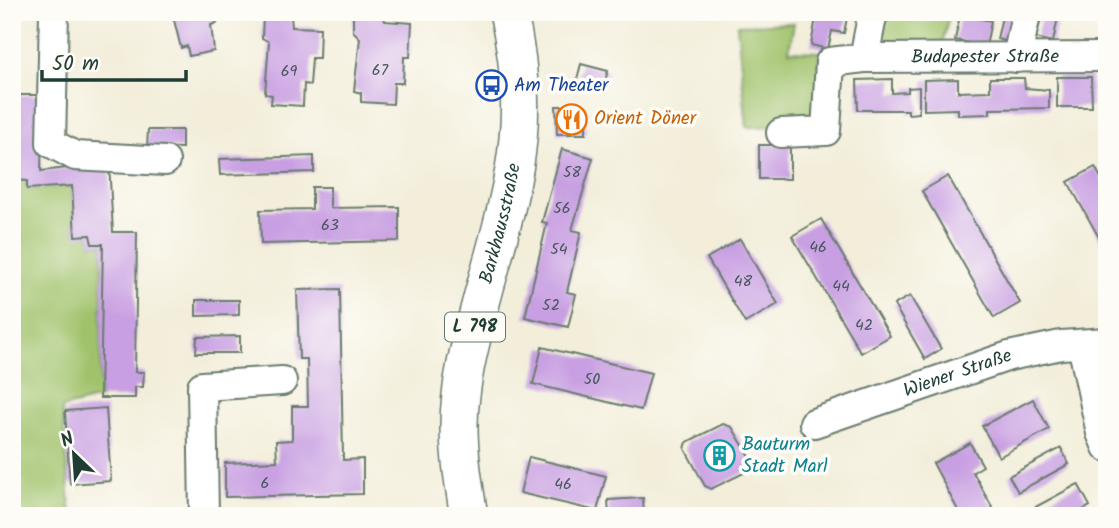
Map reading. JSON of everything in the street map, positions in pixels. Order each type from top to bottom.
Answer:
[{"type":"main road","name":"Barkhausstraße","points":[[469,516],[462,473],[459,425],[465,372],[498,239],[518,141],[519,92],[513,31],[508,12]]},
{"type":"street","points":[[54,12],[51,143],[75,156],[165,161]]},
{"type":"street","points":[[864,58],[873,12]]},
{"type":"street","points":[[1017,58],[1026,14]]},
{"type":"street","name":"Budapester Straße","points":[[781,133],[827,131],[830,62],[864,58],[1107,57]]},
{"type":"street","points":[[1095,343],[1101,433],[1107,447]]},
{"type":"street","name":"Wiener Straße","points":[[814,423],[1009,356],[1061,345],[1095,343]]},
{"type":"street","points":[[204,516],[202,386],[282,381]]},
{"type":"green space","points":[[880,12],[950,12],[941,49],[884,47],[880,43]]},
{"type":"green space","points":[[794,23],[789,51],[819,52],[818,118],[812,125],[747,127],[737,25]]},
{"type":"green space","points":[[12,180],[26,181],[27,189],[72,186],[75,235],[90,235],[92,244],[103,244],[100,398],[62,408],[71,516],[12,516]]},
{"type":"building","points":[[172,12],[215,12],[217,23],[211,25],[214,51],[189,56],[187,46],[181,48]]},
{"type":"building","points":[[353,12],[383,12],[385,21],[412,23],[410,57],[404,57],[403,83],[394,83],[393,104],[361,102],[361,93],[354,91],[360,38],[353,31]]},
{"type":"building","points":[[817,12],[848,12],[844,33],[832,31],[828,49],[811,45]]},
{"type":"building","points":[[1003,12],[1021,12],[1014,43],[997,39]]},
{"type":"building","points":[[1042,14],[1058,17],[1053,42],[1036,38]]},
{"type":"building","points":[[263,15],[291,16],[292,27],[320,28],[319,58],[312,58],[310,85],[304,84],[303,106],[271,104],[272,95],[265,94],[269,42],[262,38]]},
{"type":"building","points":[[960,15],[991,21],[986,46],[955,40]]},
{"type":"building","points":[[581,64],[608,71],[602,90],[576,83]]},
{"type":"building","points":[[1057,77],[1091,77],[1092,107],[1057,107]]},
{"type":"building","points":[[990,78],[1024,78],[1025,88],[1049,90],[1049,108],[990,109],[990,114],[958,115],[958,109],[924,110],[924,80],[958,79],[958,92],[990,91]]},
{"type":"building","points":[[892,79],[892,93],[908,92],[908,88],[919,87],[919,113],[908,114],[908,110],[858,110],[857,80]]},
{"type":"building","points":[[12,95],[43,95],[41,171],[109,163],[113,232],[137,232],[135,372],[144,372],[143,387],[135,387],[135,398],[100,398],[103,244],[92,244],[90,235],[75,236],[72,186],[27,189],[27,181],[12,180]]},
{"type":"building","points":[[556,106],[586,106],[586,134],[557,134]]},
{"type":"building","points":[[148,130],[182,130],[182,148],[147,147]]},
{"type":"building","points":[[759,145],[790,145],[790,179],[759,179]]},
{"type":"building","points":[[562,149],[593,158],[572,230],[581,232],[567,292],[576,294],[568,327],[525,317],[547,223],[542,222]]},
{"type":"building","points":[[314,156],[314,172],[220,175],[219,159]]},
{"type":"building","points":[[1095,167],[1107,189],[1107,252],[1068,182]]},
{"type":"building","points":[[948,176],[1020,303],[994,318],[922,191]]},
{"type":"building","points":[[312,187],[330,187],[330,208],[399,207],[399,241],[261,244],[260,210],[312,209]]},
{"type":"building","points":[[821,219],[890,336],[861,353],[792,236]]},
{"type":"building","points":[[740,239],[778,304],[745,323],[707,258]]},
{"type":"building","points":[[340,289],[343,460],[363,459],[363,494],[225,497],[225,463],[277,461],[276,441],[292,440],[292,406],[308,406],[307,359],[299,359],[297,290]]},
{"type":"building","points":[[910,296],[941,349],[925,359],[894,305]]},
{"type":"building","points":[[196,300],[239,300],[239,315],[196,316]]},
{"type":"building","points":[[240,336],[240,353],[196,353],[197,337]]},
{"type":"building","points":[[542,347],[651,373],[641,410],[533,384]]},
{"type":"building","points":[[1033,399],[1049,429],[999,457],[982,426]]},
{"type":"building","points":[[106,408],[111,481],[70,484],[65,411]]},
{"type":"building","name":"Bauturm Stadt Marl","points":[[723,424],[732,427],[753,462],[750,470],[711,489],[705,486],[685,449],[687,442]]},
{"type":"building","points":[[970,443],[983,466],[973,472],[997,516],[961,516],[933,463]]},
{"type":"building","points":[[1061,448],[1069,464],[1018,492],[1009,476]]},
{"type":"building","points":[[529,457],[606,476],[597,511],[520,493]]},
{"type":"building","points":[[1078,484],[1090,506],[1072,516],[1030,516],[1028,511]]},
{"type":"building","points":[[643,498],[644,516],[609,516],[608,500]]},
{"type":"place","name":"Am Theater","points":[[491,86]]},
{"type":"place","name":"Orient Döner","points":[[571,119]]},
{"type":"place","name":"Bauturm Stadt Marl","points":[[719,456]]}]
